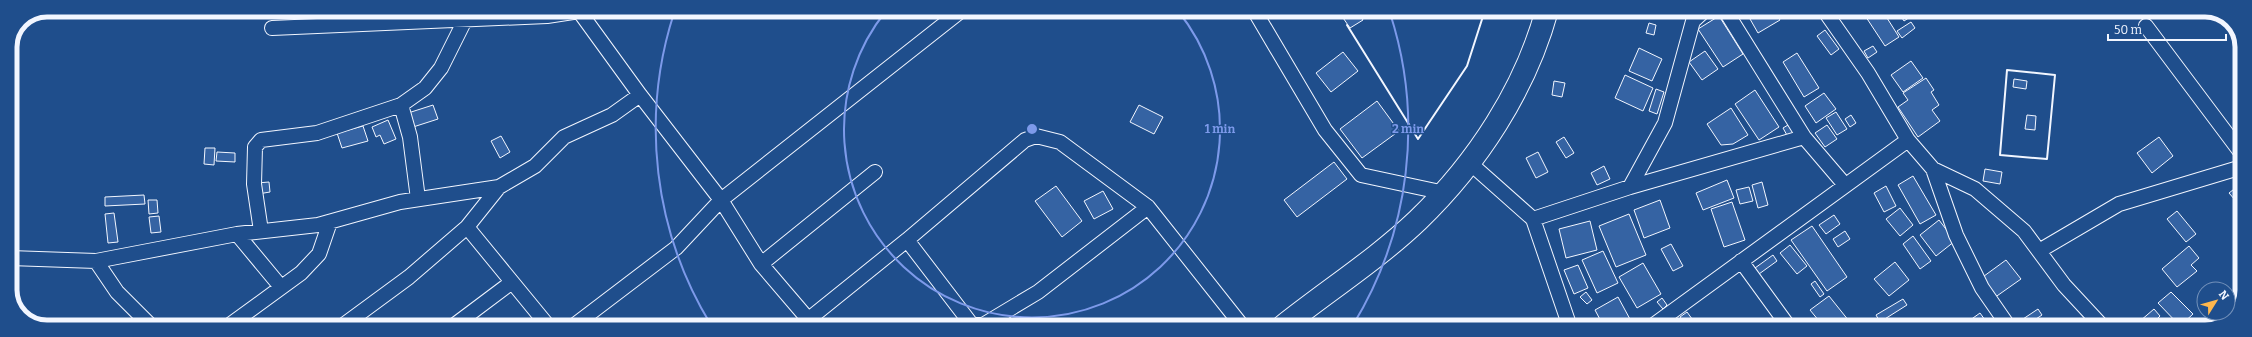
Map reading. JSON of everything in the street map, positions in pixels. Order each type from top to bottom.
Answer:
[{"type":"highway","points":[[1291,320],[1385,248],[1417,221],[1471,164],[1497,123],[1518,85],[1544,17]]},
{"type":"street","points":[[272,28],[435,17]]},
{"type":"street","points":[[261,231],[254,184],[255,147],[257,143],[261,140],[317,133],[401,105],[425,88],[441,68],[464,17]]},
{"type":"street","points":[[584,17],[640,95],[721,200],[761,264],[805,320]]},
{"type":"street","points":[[581,320],[676,248],[721,200],[953,17]]},
{"type":"street","points":[[1258,17],[1326,130],[1361,175],[1445,192]]},
{"type":"street","points":[[1630,187],[1665,123],[1693,21],[1697,17]]},
{"type":"street","points":[[1729,17],[1804,137],[1845,185]]},
{"type":"street","points":[[1829,17],[1868,73],[1908,140],[1933,169],[1956,235],[1982,288],[2004,320]]},
{"type":"street","points":[[2146,26],[2235,145]]},
{"type":"street","points":[[17,258],[96,262],[237,234],[318,225],[366,210],[418,199],[498,187],[535,166],[564,138],[612,115],[640,95]]},
{"type":"street","points":[[401,105],[410,137],[418,199]]},
{"type":"street","points":[[813,320],[1025,140],[1036,136],[1060,142],[1148,207],[1233,320]]},
{"type":"street","points":[[1533,219],[1630,187],[1804,137]]},
{"type":"street","points":[[1661,320],[1908,140]]},
{"type":"street","points":[[1471,164],[1533,219],[1568,320]]},
{"type":"street","points":[[1933,169],[1975,189],[2024,230],[2064,285],[2096,320]]},
{"type":"street","points":[[2039,251],[2119,204],[2235,169]]},
{"type":"street","points":[[761,264],[875,172]]},
{"type":"street","points":[[351,320],[409,277],[467,227],[498,187]]},
{"type":"street","points":[[991,320],[1038,292],[1148,207]]},
{"type":"street","points":[[236,320],[301,273],[319,254],[330,222]]},
{"type":"street","points":[[467,227],[543,320]]},
{"type":"street","points":[[237,234],[281,287]]},
{"type":"street","points":[[907,240],[968,320]]},
{"type":"street","points":[[1741,261],[1784,320]]},
{"type":"street","points":[[96,262],[117,292],[145,320]]},
{"type":"street","points":[[461,320],[512,282]]},
{"type":"building","points":[[1342,17],[1361,17],[1363,20],[1350,28]]},
{"type":"building","points":[[1720,17],[1743,54],[1723,67],[1698,29]]},
{"type":"building","points":[[1753,17],[1778,17],[1780,20],[1758,33],[1750,19]]},
{"type":"building","points":[[1866,17],[1886,17],[1899,37],[1885,46]]},
{"type":"building","points":[[1901,17],[1910,17],[1904,21]]},
{"type":"building","points":[[1911,22],[1915,28],[1902,38],[1897,31]]},
{"type":"building","points":[[1649,23],[1656,25],[1654,35],[1646,33]]},
{"type":"building","points":[[1825,30],[1839,49],[1831,55],[1817,36]]},
{"type":"building","points":[[1873,46],[1877,52],[1868,58],[1864,51]]},
{"type":"building","points":[[1639,48],[1662,59],[1652,81],[1629,71]]},
{"type":"building","points":[[1705,51],[1718,69],[1702,80],[1689,62]]},
{"type":"building","points":[[1343,52],[1358,71],[1331,92],[1316,73]]},
{"type":"building","points":[[1797,53],[1819,88],[1804,97],[1783,62]]},
{"type":"building","points":[[1911,61],[1923,78],[1903,92],[1891,75]]},
{"type":"building","points":[[1625,75],[1653,88],[1643,111],[1615,98]]},
{"type":"building","points":[[1926,78],[1934,90],[1931,92],[1939,105],[1932,110],[1940,121],[1918,137],[1898,107],[1908,100],[1903,93]]},
{"type":"building","points":[[2014,79],[2027,81],[2026,89],[2013,87]]},
{"type":"building","points":[[1554,81],[1565,83],[1562,97],[1552,95]]},
{"type":"building","points":[[1656,89],[1664,92],[1657,114],[1649,111]]},
{"type":"building","points":[[1755,90],[1779,127],[1759,140],[1735,104]]},
{"type":"building","points":[[1824,93],[1836,109],[1816,123],[1805,106]]},
{"type":"building","points":[[1377,101],[1399,131],[1362,158],[1340,129]]},
{"type":"building","points":[[433,105],[438,119],[410,128],[405,114]]},
{"type":"building","points":[[1139,105],[1163,117],[1154,134],[1130,122]]},
{"type":"building","points":[[1731,108],[1748,135],[1733,144],[1721,145],[1707,124]]},
{"type":"building","points":[[1836,112],[1847,129],[1837,135],[1826,118]]},
{"type":"building","points":[[1851,115],[1856,123],[1850,127],[1845,119]]},
{"type":"building","points":[[2027,115],[2036,116],[2035,130],[2025,129]]},
{"type":"building","points":[[388,120],[396,139],[384,144],[380,135],[376,137],[372,127]]},
{"type":"building","points":[[1788,125],[1794,134],[1788,137],[1783,128]]},
{"type":"building","points":[[1827,125],[1837,139],[1825,147],[1815,133]]},
{"type":"building","points":[[363,126],[368,141],[342,148],[337,133]]},
{"type":"building","points":[[501,136],[510,152],[500,158],[491,141]]},
{"type":"building","points":[[1564,137],[1574,153],[1566,158],[1556,142]]},
{"type":"building","points":[[2159,137],[2173,156],[2152,173],[2137,153]]},
{"type":"building","points":[[205,148],[215,148],[214,165],[204,164]]},
{"type":"building","points":[[217,152],[235,153],[235,162],[216,161]]},
{"type":"building","points":[[1538,152],[1548,172],[1536,178],[1526,158]]},
{"type":"building","points":[[1334,162],[1347,179],[1297,217],[1284,200]]},
{"type":"building","points":[[1604,166],[1610,179],[1597,185],[1591,173]]},
{"type":"building","points":[[1985,169],[2002,172],[2000,184],[1983,181]]},
{"type":"building","points":[[1913,176],[1936,215],[1920,224],[1898,185]]},
{"type":"building","points":[[1727,180],[1734,198],[1703,210],[1696,193]]},
{"type":"building","points":[[269,182],[270,192],[258,194],[257,183]]},
{"type":"building","points":[[1762,182],[1768,205],[1758,208],[1752,185]]},
{"type":"building","points":[[1056,186],[1082,221],[1062,237],[1035,201]]},
{"type":"building","points":[[1886,186],[1896,206],[1884,212],[1874,193]]},
{"type":"building","points":[[1749,187],[1753,201],[1740,204],[1736,190]]},
{"type":"building","points":[[2235,188],[2235,200],[2229,193]]},
{"type":"building","points":[[1103,191],[1113,209],[1094,219],[1084,201]]},
{"type":"building","points":[[144,195],[145,204],[105,206],[105,197]]},
{"type":"building","points":[[148,200],[157,200],[158,213],[149,214]]},
{"type":"building","points":[[1660,200],[1670,228],[1644,238],[1634,210]]},
{"type":"building","points":[[1732,202],[1745,240],[1724,247],[1711,209]]},
{"type":"building","points":[[1900,208],[1913,225],[1900,236],[1886,219]]},
{"type":"building","points":[[2177,211],[2196,234],[2186,242],[2167,219]]},
{"type":"building","points":[[114,213],[118,242],[108,243],[105,214]]},
{"type":"building","points":[[1629,214],[1646,255],[1616,267],[1599,226]]},
{"type":"building","points":[[1834,215],[1840,224],[1826,234],[1819,225]]},
{"type":"building","points":[[159,216],[161,232],[151,233],[149,217]]},
{"type":"building","points":[[1939,220],[1955,241],[1936,256],[1920,235]]},
{"type":"building","points":[[1590,221],[1597,250],[1566,258],[1559,229]]},
{"type":"building","points":[[1812,226],[1847,277],[1827,291],[1791,240]]},
{"type":"building","points":[[1845,231],[1850,239],[1838,247],[1833,239]]},
{"type":"building","points":[[1913,236],[1931,261],[1920,269],[1903,244]]},
{"type":"building","points":[[1671,244],[1683,266],[1673,271],[1661,249]]},
{"type":"building","points":[[1790,245],[1807,266],[1797,274],[1780,253]]},
{"type":"building","points":[[2189,246],[2199,258],[2191,265],[2197,271],[2177,287],[2162,269]]},
{"type":"building","points":[[1603,251],[1618,283],[1597,293],[1582,260]]},
{"type":"building","points":[[1773,255],[1777,261],[1759,274],[1755,268]]},
{"type":"building","points":[[2006,260],[2021,279],[1994,298],[1980,279]]},
{"type":"building","points":[[1895,262],[1909,280],[1889,296],[1874,279]]},
{"type":"building","points":[[1643,263],[1661,294],[1637,308],[1619,277]]},
{"type":"building","points":[[1578,265],[1588,288],[1574,294],[1564,270]]},
{"type":"building","points":[[1815,281],[1824,294],[1820,297],[1811,284]]},
{"type":"building","points":[[1586,292],[1592,300],[1587,304],[1580,297]]},
{"type":"building","points":[[2171,292],[2193,314],[2186,320],[2174,320],[2158,303]]},
{"type":"building","points":[[1829,296],[1848,320],[1818,320],[1810,310]]},
{"type":"building","points":[[1618,297],[1630,320],[1600,320],[1595,310]]},
{"type":"building","points":[[1662,298],[1667,305],[1663,309],[1657,302]]},
{"type":"building","points":[[1903,299],[1907,305],[1883,320],[1879,320],[1876,315]]},
{"type":"building","points":[[2038,309],[2042,315],[2034,320],[2023,319]]},
{"type":"building","points":[[2154,309],[2160,316],[2156,320],[2141,320]]},
{"type":"building","points":[[1687,312],[1693,320],[1682,320],[1680,317]]},
{"type":"building","points":[[1980,313],[1985,320],[1970,320]]},
{"type":"wall","points":[[1347,25],[1418,139],[1467,66],[1483,17]]},
{"type":"wall","points":[[2007,70],[2055,75],[2047,159],[2000,155],[2007,70]]}]
